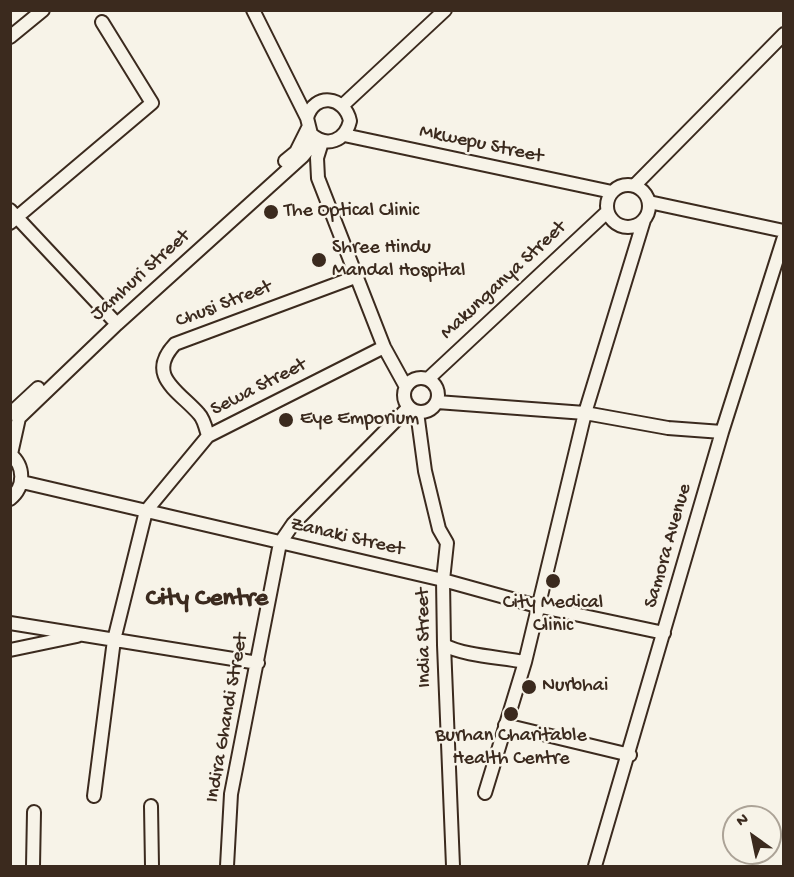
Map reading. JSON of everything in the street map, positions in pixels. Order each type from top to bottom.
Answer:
[{"type":"street","points":[[10,37],[43,10]]},
{"type":"street","points":[[253,10],[307,123],[320,141],[316,158],[318,178],[384,347],[406,387],[404,400],[413,410]]},
{"type":"street","points":[[343,105],[445,10]]},
{"type":"street","points":[[102,22],[152,104],[13,217],[115,321]]},
{"type":"street","points":[[486,793],[525,662],[585,413],[649,202],[644,192],[634,186],[783,34]]},
{"type":"street","points":[[293,91],[305,101],[315,104],[324,100],[334,100],[343,105],[350,121],[344,135],[332,142],[320,141]]},
{"type":"street","points":[[307,123],[315,104]]},
{"type":"street","name":"Jamhuri Street","points":[[11,454],[19,418],[115,321],[296,152],[307,123]]},
{"type":"street","name":"Mkwepu Street","points":[[344,135],[612,192],[622,186],[634,186]]},
{"type":"street","name":"Jamhuri Street","points":[[10,414],[320,141]]},
{"type":"street","points":[[612,192],[607,201],[607,212],[613,222],[626,227],[639,224],[644,220]]},
{"type":"street","points":[[649,202],[783,231]]},
{"type":"street","name":"Makunganya Street","points":[[428,379],[607,212]]},
{"type":"street","name":"Samora Avenue","points":[[595,867],[630,755],[722,432],[783,237]]},
{"type":"street","name":"Chusi Street","points":[[208,436],[201,416],[166,382],[163,374],[164,360],[175,344],[357,276]]},
{"type":"street","name":"Sewa Street","points":[[146,511],[208,436],[384,347]]},
{"type":"street","points":[[280,543],[293,524],[413,410],[431,410],[437,402],[439,393],[435,384],[428,379],[415,379],[406,387]]},
{"type":"street","points":[[437,402],[585,413],[668,428],[722,432]]},
{"type":"street","name":"India Street","points":[[413,410],[439,529],[447,543],[443,580],[444,645],[453,867]]},
{"type":"street","points":[[10,500],[18,492],[22,482],[21,468],[11,454]]},
{"type":"street","name":"Zanaki Street","points":[[22,482],[443,580],[537,606],[664,633]]},
{"type":"street","points":[[94,796],[114,640],[146,511]]},
{"type":"street","name":"Indira Ghandi Street","points":[[227,867],[231,794],[280,543]]},
{"type":"street","points":[[10,623],[258,663]]},
{"type":"street","points":[[10,650],[84,635]]},
{"type":"street","points":[[444,645],[460,654],[480,653],[525,662]]},
{"type":"street","points":[[505,725],[630,755]]},
{"type":"street","points":[[151,806],[152,867]]},
{"type":"street","points":[[33,867],[34,812]]},
{"type":"place","name":"The Optical Clinic","points":[[271,212]]},
{"type":"place","name":"Shree Hindu Mandal Hospital","points":[[319,260]]},
{"type":"place","name":"Eye Emporium","points":[[286,420]]},
{"type":"place","name":"City Medical Clinic","points":[[553,581]]},
{"type":"place","name":"Nurbhai","points":[[529,687]]},
{"type":"place","name":"Burhan Charitable Health Centre","points":[[511,714]]},
{"type":"district","name":"City Centre","points":[[207,600]]}]
